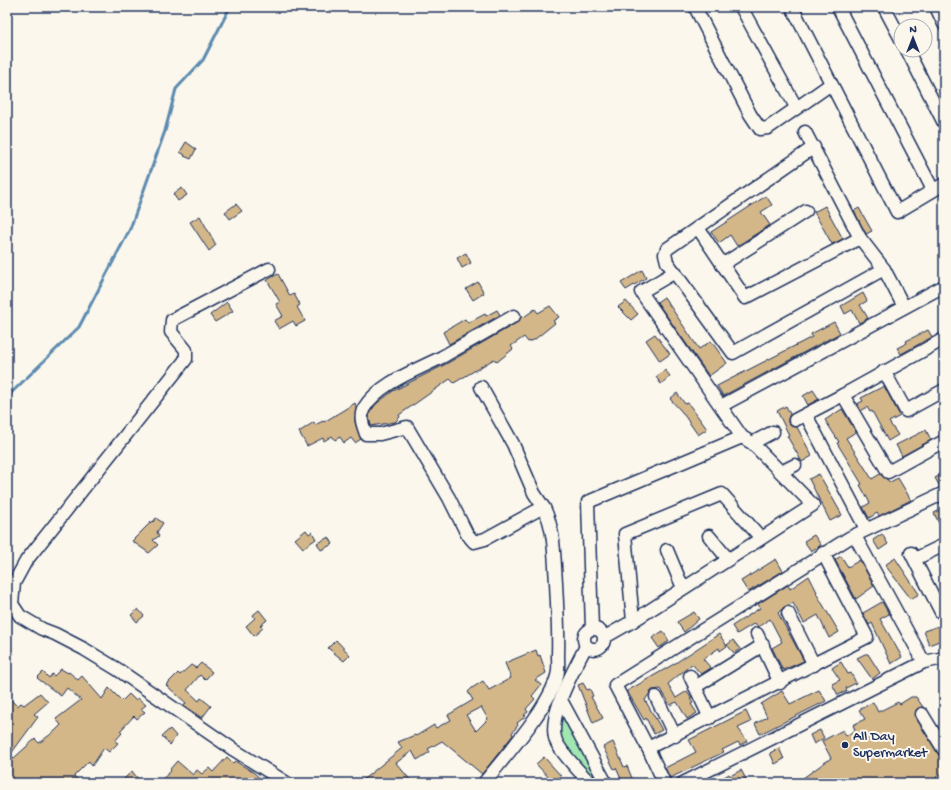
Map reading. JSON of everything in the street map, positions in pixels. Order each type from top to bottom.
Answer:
[{"type":"street","points":[[695,7],[757,126],[760,128],[768,128],[831,84]]},
{"type":"street","points":[[741,7],[796,107]]},
{"type":"street","points":[[792,7],[897,212],[939,187],[838,7]]},
{"type":"street","points":[[884,7],[893,24]]},
{"type":"street","points":[[936,7],[944,24]]},
{"type":"street","points":[[911,58],[944,123]]},
{"type":"street","points":[[805,132],[860,238],[884,269],[904,307]]},
{"type":"street","points":[[814,147],[667,249],[665,254],[667,262],[733,353],[884,269]]},
{"type":"street","points":[[722,265],[806,212]]},
{"type":"street","points":[[698,228],[745,298],[860,238]]},
{"type":"street","points":[[269,268],[172,320],[171,332],[186,350],[186,359],[26,561],[14,583],[12,604],[20,616],[42,629],[84,649],[118,669],[234,750],[287,783]]},
{"type":"street","points":[[605,637],[633,621],[813,505],[747,440],[721,406],[641,292],[675,272]]},
{"type":"street","points":[[721,406],[944,286]]},
{"type":"street","points":[[514,316],[440,358],[408,374],[372,396],[363,409],[363,425],[366,434],[380,434],[407,427],[449,498],[467,534],[474,542],[485,539],[525,516],[544,508]]},
{"type":"street","points":[[866,529],[800,418],[843,396],[884,371],[944,339]]},
{"type":"street","points":[[884,371],[906,412],[944,390]]},
{"type":"street","points":[[481,387],[512,444],[534,493],[544,508],[550,528],[554,555],[558,626],[558,675],[548,698],[484,783]]},
{"type":"street","points":[[843,396],[888,472],[944,441]]},
{"type":"street","points":[[592,629],[588,502],[747,440],[773,432]]},
{"type":"street","points":[[781,472],[795,465]]},
{"type":"street","points":[[676,783],[669,779],[662,782],[648,748],[615,685],[823,553],[866,529],[944,493]]},
{"type":"street","points":[[633,621],[625,534],[722,494],[762,538]]},
{"type":"street","points":[[709,536],[728,559]]},
{"type":"street","points":[[854,536],[924,662]]},
{"type":"street","points":[[944,545],[913,556],[941,612],[944,612]]},
{"type":"street","points":[[667,550],[683,588]]},
{"type":"street","points":[[648,748],[675,736],[867,637],[823,553]]},
{"type":"street","points":[[788,613],[814,665]]},
{"type":"street","points":[[590,783],[557,744],[553,729],[554,718],[586,646],[584,636],[592,629],[597,629],[605,637]]},
{"type":"street","points":[[757,634],[780,682]]},
{"type":"street","points":[[586,646],[596,650],[602,647],[605,642],[605,637]]},
{"type":"street","points":[[710,718],[692,682],[763,645]]},
{"type":"street","points":[[683,783],[924,662],[944,658]]},
{"type":"street","points":[[656,697],[675,736]]},
{"type":"street","points":[[561,700],[606,783]]},
{"type":"street","points":[[922,714],[944,750]]},
{"type":"green space","points":[[562,713],[596,774],[588,778],[561,744],[560,719]]},
{"type":"building","points":[[186,142],[196,149],[191,159],[184,156],[185,155],[180,152]]},
{"type":"building","points":[[182,188],[187,195],[178,201],[173,194]]},
{"type":"building","points":[[766,196],[772,205],[761,212],[770,225],[737,246],[730,235],[719,243],[711,232]]},
{"type":"building","points":[[236,204],[242,211],[230,219],[225,212]]},
{"type":"building","points":[[825,206],[843,239],[832,244],[814,212]]},
{"type":"building","points":[[859,208],[872,231],[866,234],[854,211]]},
{"type":"building","points":[[200,216],[216,245],[209,251],[190,222]]},
{"type":"building","points":[[466,253],[471,263],[462,268],[457,258]]},
{"type":"building","points":[[642,270],[646,278],[626,290],[621,283]]},
{"type":"building","points":[[278,274],[290,296],[294,294],[300,305],[297,307],[305,321],[296,326],[293,321],[279,329],[274,321],[283,316],[276,304],[280,302],[267,280]]},
{"type":"building","points":[[478,282],[484,293],[473,300],[466,289]]},
{"type":"building","points":[[863,293],[867,301],[860,305],[868,318],[859,323],[852,310],[845,314],[841,306]]},
{"type":"building","points":[[664,297],[699,349],[711,341],[727,363],[709,376],[657,302]]},
{"type":"building","points":[[626,301],[638,314],[631,320],[618,307]]},
{"type":"building","points":[[227,302],[233,311],[215,322],[210,315]]},
{"type":"building","points":[[550,306],[559,317],[553,321],[555,323],[534,340],[528,342],[524,337],[511,346],[513,349],[497,362],[494,359],[454,383],[450,379],[399,415],[400,417],[395,422],[371,426],[369,417],[370,412],[376,404],[393,391],[446,364],[518,322],[522,315],[524,317],[535,309],[538,313]]},
{"type":"building","points":[[497,310],[500,315],[449,344],[443,332],[465,319],[468,323],[485,314],[486,316]]},
{"type":"building","points":[[834,322],[840,333],[723,396],[717,386],[812,337],[811,334]]},
{"type":"building","points":[[928,330],[932,337],[901,354],[897,348],[907,343],[906,341]]},
{"type":"building","points":[[655,334],[670,354],[660,361],[646,340]]},
{"type":"building","points":[[665,370],[670,376],[661,384],[656,377]]},
{"type":"building","points":[[884,386],[900,416],[889,422],[898,435],[888,441],[872,411],[870,412],[867,407],[861,411],[857,404],[863,401],[861,398]]},
{"type":"building","points":[[813,390],[819,399],[808,405],[803,396]]},
{"type":"building","points":[[677,393],[685,404],[688,403],[707,429],[698,435],[682,412],[670,399]]},
{"type":"building","points":[[355,403],[355,422],[361,439],[355,443],[351,438],[344,443],[340,437],[335,440],[332,436],[324,441],[323,438],[307,446],[299,432],[314,422],[315,425],[323,421],[324,422]]},
{"type":"building","points":[[786,406],[790,414],[788,423],[791,426],[797,427],[812,456],[802,462],[787,436],[789,435],[777,411]]},
{"type":"building","points":[[842,409],[856,432],[846,438],[872,479],[880,474],[890,482],[898,478],[911,500],[879,516],[877,513],[869,518],[863,507],[870,503],[860,485],[862,484],[825,420]]},
{"type":"building","points":[[926,430],[931,440],[902,456],[896,445]]},
{"type":"building","points":[[944,473],[944,486],[940,487],[935,478]]},
{"type":"building","points":[[819,474],[842,515],[830,521],[809,479]]},
{"type":"building","points":[[944,508],[944,534],[934,513]]},
{"type":"building","points":[[156,518],[163,523],[157,532],[159,536],[153,540],[158,545],[149,553],[132,541]]},
{"type":"building","points":[[306,530],[309,534],[312,532],[316,539],[303,548],[295,539]]},
{"type":"building","points":[[882,534],[888,544],[879,550],[873,540]]},
{"type":"building","points":[[814,535],[821,545],[811,551],[804,541]]},
{"type":"building","points":[[329,537],[333,544],[321,550],[317,543]]},
{"type":"building","points":[[841,556],[848,567],[860,560],[874,586],[856,599],[835,560]]},
{"type":"building","points":[[895,558],[919,594],[911,599],[885,565]]},
{"type":"building","points":[[776,559],[783,571],[748,592],[741,581]]},
{"type":"building","points":[[809,576],[817,592],[816,593],[839,632],[829,638],[818,615],[804,623],[793,603],[784,607],[778,613],[804,661],[783,670],[772,648],[782,642],[770,619],[758,627],[755,623],[737,634],[732,626],[760,608],[758,604],[788,585],[790,589]]},
{"type":"building","points":[[882,602],[889,614],[880,619],[902,657],[891,664],[872,623],[869,625],[863,613]]},
{"type":"building","points":[[138,609],[144,616],[137,622],[131,615]]},
{"type":"building","points":[[259,610],[267,620],[260,626],[263,628],[254,636],[246,626],[255,618],[253,615]]},
{"type":"building","points":[[694,612],[699,619],[684,632],[677,622]]},
{"type":"building","points":[[944,624],[944,639],[929,645],[924,631]]},
{"type":"building","points":[[663,631],[669,641],[659,648],[652,638]]},
{"type":"building","points":[[719,634],[727,646],[720,651],[719,648],[703,659],[711,668],[701,674],[692,664],[668,684],[676,698],[687,691],[692,698],[690,699],[693,703],[691,704],[697,713],[687,719],[677,702],[670,705],[661,689],[652,690],[645,700],[662,730],[654,734],[646,718],[644,720],[627,691],[674,664]]},
{"type":"building","points":[[336,640],[350,655],[344,661],[328,648]]},
{"type":"building","points":[[733,640],[740,649],[734,653],[727,645]]},
{"type":"building","points":[[536,650],[538,656],[540,655],[546,673],[535,680],[541,685],[532,696],[535,699],[526,709],[528,712],[524,715],[526,716],[517,723],[518,725],[512,733],[513,735],[482,774],[442,741],[428,749],[430,752],[417,760],[412,751],[396,763],[413,783],[359,783],[402,748],[398,742],[415,735],[416,736],[434,725],[436,728],[451,720],[448,715],[473,700],[468,692],[472,688],[483,681],[489,690],[511,678],[505,663]],"holes":[[[481,707],[488,719],[476,731],[466,715]]]},
{"type":"building","points":[[868,654],[880,673],[872,679],[857,658]]},
{"type":"building","points":[[841,662],[848,674],[851,673],[856,683],[846,688],[847,691],[838,695],[832,684],[840,680],[832,668]]},
{"type":"building","points":[[201,663],[212,672],[205,680],[200,675],[187,690],[199,701],[201,698],[211,706],[202,718],[184,706],[186,703],[166,685],[178,673],[180,675],[191,665],[196,668]]},
{"type":"building","points":[[61,669],[68,673],[69,672],[78,680],[82,676],[102,699],[109,688],[122,701],[129,694],[135,700],[138,698],[146,705],[141,709],[145,712],[137,719],[134,716],[120,731],[122,733],[115,741],[118,743],[109,752],[104,748],[92,766],[89,761],[74,776],[81,783],[7,783],[7,696],[17,706],[21,703],[24,705],[40,693],[48,702],[34,714],[38,717],[10,755],[14,758],[35,739],[39,743],[55,731],[61,725],[56,719],[81,700],[67,688],[61,696],[37,678],[43,672],[49,678],[52,674],[54,676]]},
{"type":"building","points":[[583,683],[587,690],[590,689],[593,696],[591,697],[603,718],[593,723],[578,685]]},
{"type":"building","points":[[819,690],[826,701],[760,734],[755,724],[767,717],[761,704],[782,691],[790,704]]},
{"type":"building","points":[[911,697],[916,697],[923,707],[916,710],[916,718],[938,754],[944,757],[944,772],[936,777],[940,783],[796,783],[831,758],[822,741],[843,730],[846,736],[855,730],[853,725],[865,719],[859,710],[873,702],[878,712],[898,702],[900,704]]},
{"type":"building","points":[[746,711],[751,722],[738,728],[747,741],[740,745],[738,742],[722,750],[724,752],[670,778],[665,768],[696,752],[689,740]]},
{"type":"building","points":[[170,729],[176,736],[170,745],[162,736]]},
{"type":"building","points":[[820,730],[824,738],[814,744],[810,735]]},
{"type":"building","points":[[613,742],[624,767],[627,766],[634,783],[623,783],[616,768],[614,769],[603,747]]},
{"type":"building","points":[[779,748],[784,759],[775,764],[770,753]]},
{"type":"building","points":[[227,757],[233,763],[235,761],[253,772],[265,783],[158,783],[171,771],[170,769],[177,761],[193,775],[197,770],[202,774],[209,768],[213,772]]},
{"type":"building","points":[[544,757],[561,776],[560,777],[565,783],[554,783],[536,764]]},
{"type":"building","points":[[741,770],[746,779],[738,783],[714,783],[729,774],[730,776]]},
{"type":"building","points":[[132,771],[141,783],[120,783]]},
{"type":"waterway","points":[[7,397],[79,327],[130,229],[165,131],[176,89],[203,60],[230,7]]},
{"type":"place","name":"All Day Supermarket","points":[[845,745]]}]
